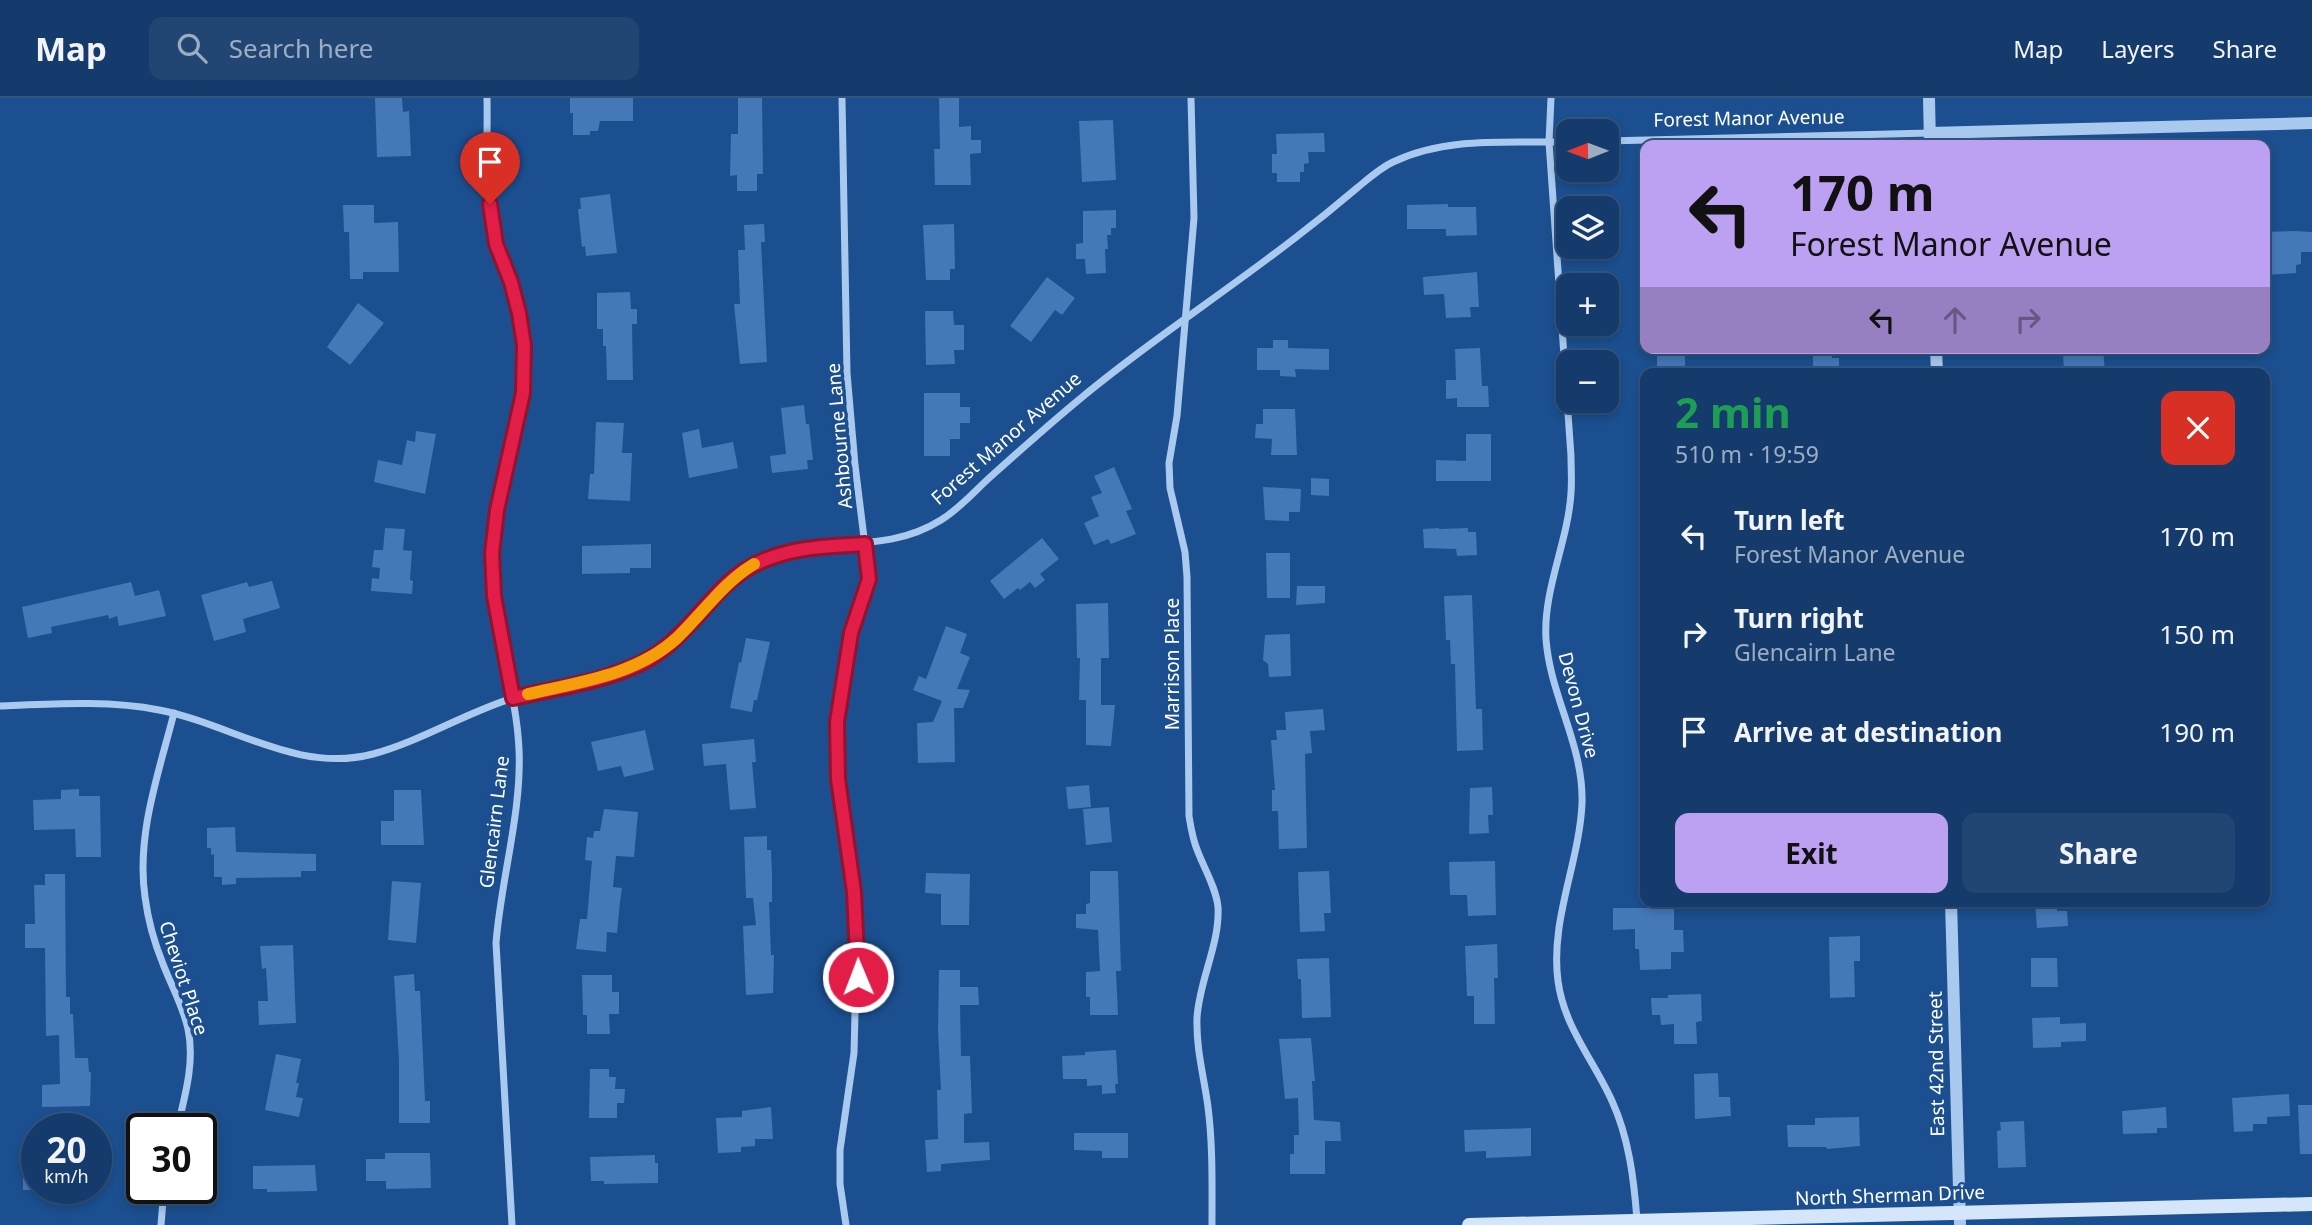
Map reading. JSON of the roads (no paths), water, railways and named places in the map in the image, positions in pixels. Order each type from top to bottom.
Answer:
[{"type":"main road","name":"North Sherman Drive","points":[[1469,1225],[1959,1219],[2312,1204]]},
{"type":"street","name":"Glencairn Lane","points":[[487,98],[489,212],[496,244],[515,297],[524,345],[523,393],[497,510],[492,553],[494,596],[513,698],[519,763],[496,943],[512,1225]]},
{"type":"street","name":"Ashbourne Lane","points":[[842,98],[848,373],[855,466],[869,579],[851,633],[837,722],[838,779],[854,892],[857,934],[854,1053],[840,1150],[840,1184],[846,1225]]},
{"type":"street","name":"Marrison Place","points":[[1191,98],[1194,218],[1177,416],[1169,463],[1170,488],[1185,552],[1187,577],[1189,816],[1194,840],[1214,888],[1218,907],[1197,1013],[1198,1052],[1211,1140],[1212,1225]]},
{"type":"street","name":"Devon Drive","points":[[1551,98],[1549,142],[1572,495],[1547,607],[1546,640],[1552,674],[1576,748],[1582,799],[1558,929],[1558,979],[1572,1028],[1613,1103],[1621,1126],[1630,1159],[1637,1221]]},
{"type":"street","points":[[1929,98],[1930,139]]},
{"type":"street","name":"Forest Manor Avenue","points":[[1768,140],[1930,139],[2312,123]]},
{"type":"street","name":"Forest Manor Avenue","points":[[1619,141],[1640,141]]},
{"type":"street","name":"Forest Manor Avenue","points":[[0,706],[126,706],[174,713],[292,754],[333,760],[362,757],[387,750],[513,698],[607,675],[645,661],[678,636],[738,574],[759,561],[798,549],[865,544],[907,536],[944,518],[1077,401],[1392,162],[1468,143],[1556,142]]},
{"type":"street","name":"Cheviot Place","points":[[174,713],[150,805],[143,866],[144,896],[150,928],[188,1028],[190,1070],[181,1113]]},
{"type":"street","name":"East 42nd Street","points":[[1951,907],[1959,1219]]},
{"type":"street","points":[[160,1225],[162,1204]]}]
